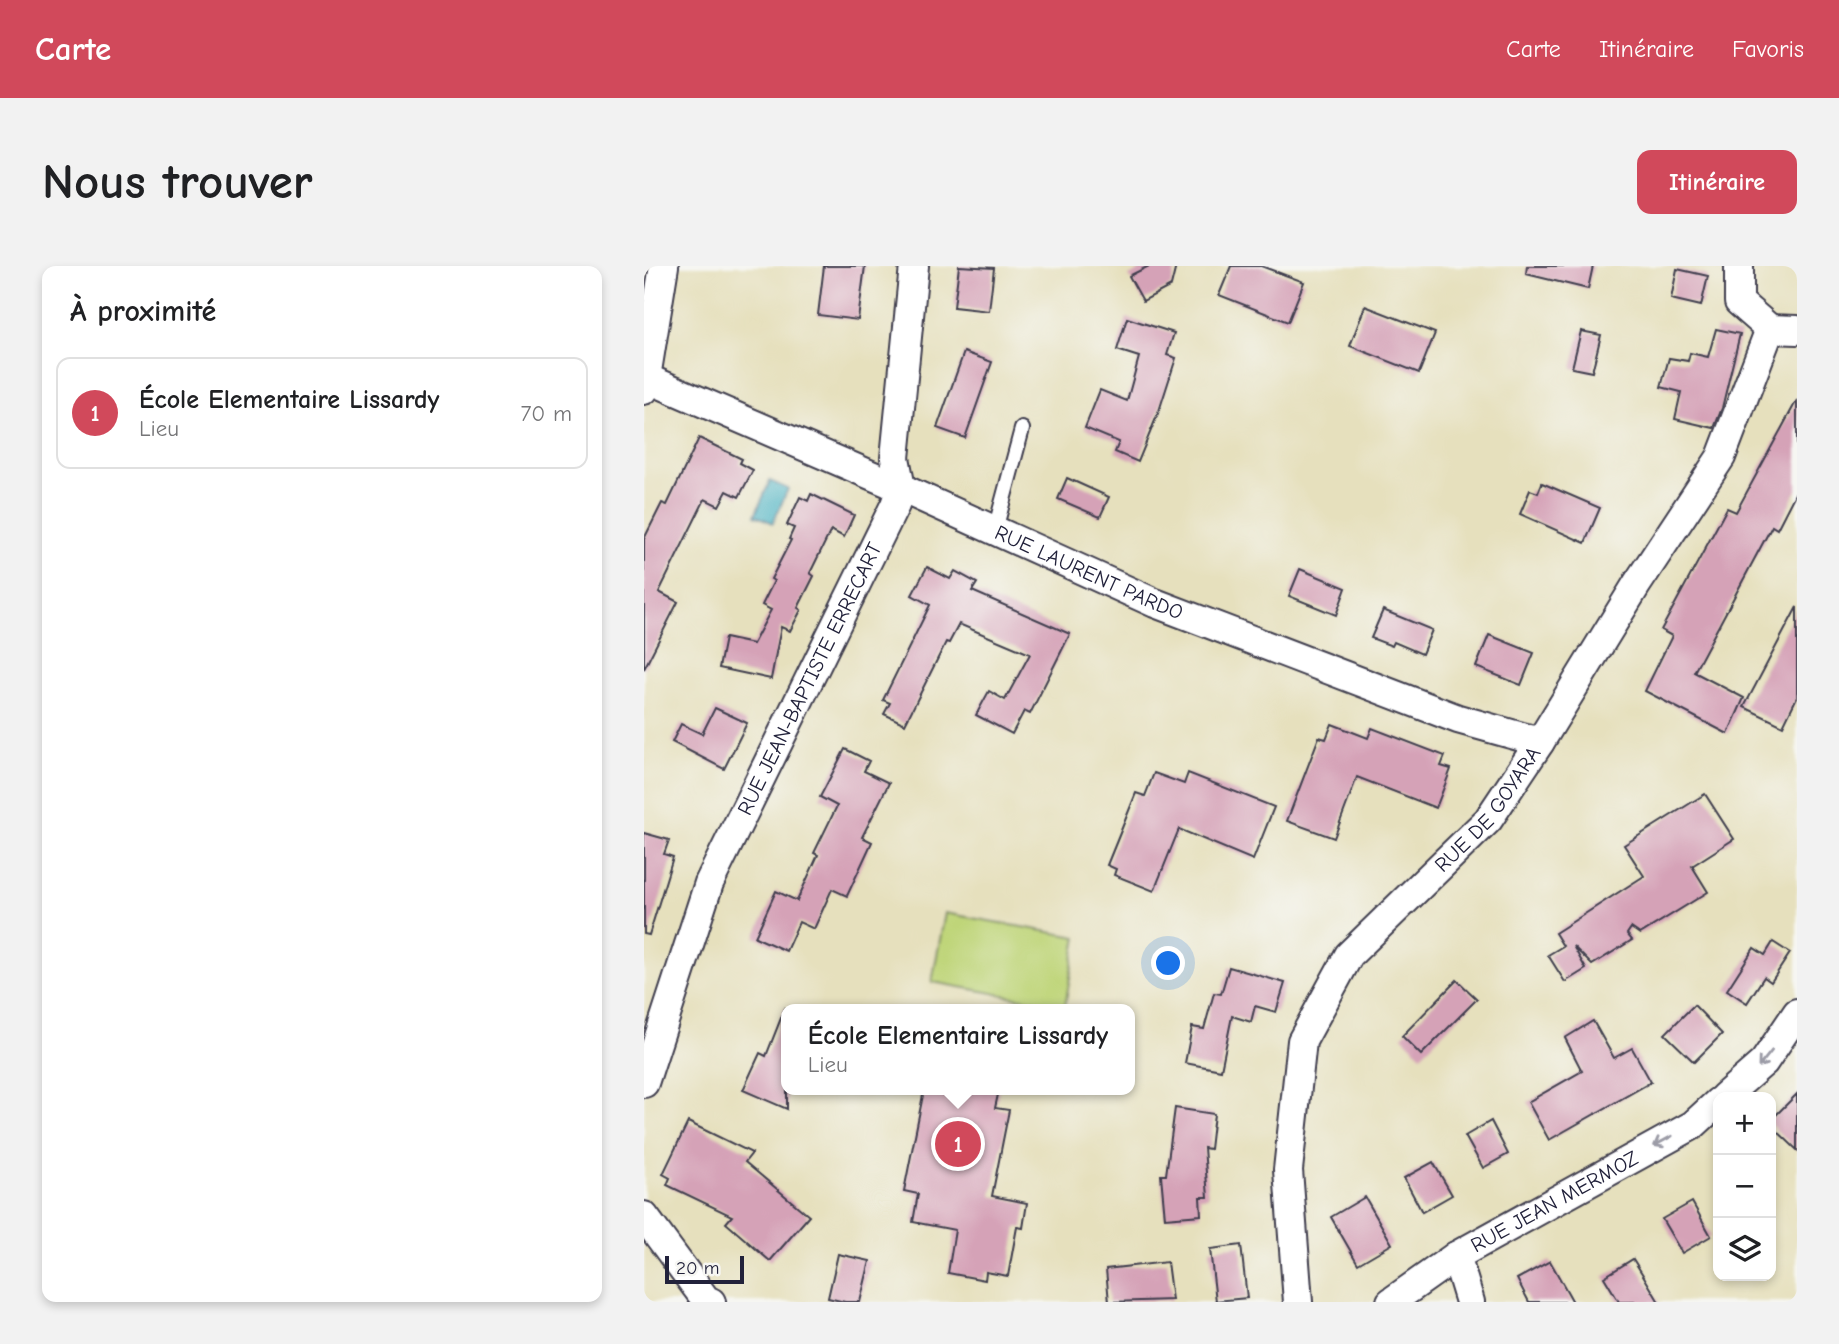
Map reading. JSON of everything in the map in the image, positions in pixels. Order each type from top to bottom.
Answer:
[{"type":"street","points":[[645,382],[664,266]]},
{"type":"street","points":[[901,488],[895,458],[914,266]]},
{"type":"street","points":[[1738,266],[1739,302],[1783,330]]},
{"type":"street","name":"RUE DE GOYARA","points":[[1298,1302],[1288,1170],[1302,1041],[1349,955],[1488,820],[1721,457],[1783,330]]},
{"type":"street","name":"RUE LAURENT PARDO","points":[[645,382],[901,488],[1156,603],[1218,628],[1458,719],[1540,742]]},
{"type":"street","name":"RUE JEAN-BAPTISTE ERRECART","points":[[644,1083],[709,883],[895,506],[901,488]]},
{"type":"street","points":[[1730,1092],[1764,1062],[1797,1013]]},
{"type":"street","name":"RUE JEAN MERMOZ","points":[[1391,1302],[1456,1256],[1693,1125],[1713,1107]]},
{"type":"street","points":[[644,1216],[710,1302]]},
{"type":"street","points":[[1456,1256],[1470,1302]]},
{"type":"lane","points":[[995,530],[1022,429]]},
{"type":"green space","points":[[945,913],[1077,937],[1065,1004],[932,982]]},
{"type":"water","points":[[770,481],[788,489],[773,523],[755,515]]},
{"type":"building","points":[[824,266],[865,266],[858,320],[818,315]]},
{"type":"building","points":[[959,266],[994,268],[989,311],[954,307]]},
{"type":"building","points":[[1149,266],[1176,266],[1171,286],[1143,301],[1129,276]]},
{"type":"building","points":[[1231,266],[1261,266],[1304,282],[1288,322],[1219,295]]},
{"type":"building","points":[[1527,266],[1593,266],[1588,289],[1526,274]]},
{"type":"building","points":[[1677,269],[1708,276],[1701,306],[1671,299]]},
{"type":"building","points":[[1365,306],[1435,333],[1419,373],[1350,346]]},
{"type":"building","points":[[1127,318],[1174,333],[1167,355],[1176,358],[1159,411],[1138,462],[1115,452],[1119,442],[1085,428],[1100,390],[1127,401],[1139,357],[1117,350]]},
{"type":"building","points":[[1716,329],[1740,334],[1722,408],[1714,428],[1675,419],[1681,392],[1661,387],[1669,358],[1688,361],[1690,353],[1708,357]]},
{"type":"building","points":[[1581,331],[1601,335],[1592,372],[1572,368]]},
{"type":"building","points":[[964,352],[992,362],[965,438],[937,428]]},
{"type":"building","points":[[1797,400],[1797,490],[1777,529],[1772,526],[1694,672],[1744,698],[1728,734],[1645,691],[1672,636],[1661,630],[1727,508],[1736,512]]},
{"type":"building","points":[[699,438],[742,459],[740,463],[753,470],[739,497],[727,491],[719,506],[705,499],[659,592],[678,602],[644,669],[644,539],[662,503],[667,505]]},
{"type":"building","points":[[1067,478],[1109,497],[1100,517],[1058,499]]},
{"type":"building","points":[[1542,483],[1600,508],[1585,543],[1520,514],[1530,490],[1538,493]]},
{"type":"building","points":[[811,494],[854,515],[844,537],[831,530],[810,573],[814,576],[798,608],[801,610],[790,631],[781,627],[771,679],[719,668],[725,638],[753,644],[771,610],[762,605],[774,581],[771,579],[791,540],[789,539],[794,528],[787,525],[800,497],[808,501]]},
{"type":"building","points":[[927,567],[950,579],[955,571],[977,583],[972,591],[1070,634],[1030,714],[1024,711],[1012,734],[976,715],[989,691],[1005,700],[1030,654],[959,624],[949,643],[946,642],[905,724],[884,714],[890,703],[883,700],[930,605],[912,595]]},
{"type":"building","points":[[1300,569],[1346,588],[1336,615],[1289,596]]},
{"type":"building","points":[[1797,607],[1797,697],[1783,726],[1744,707]]},
{"type":"building","points":[[1383,610],[1432,630],[1422,654],[1394,642],[1392,646],[1371,638]]},
{"type":"building","points":[[1489,635],[1534,653],[1521,685],[1476,667]]},
{"type":"building","points":[[715,708],[747,723],[724,769],[672,742],[681,724],[702,734]]},
{"type":"building","points":[[1332,724],[1368,738],[1372,728],[1445,756],[1441,766],[1451,769],[1436,808],[1357,777],[1334,838],[1287,821],[1319,737],[1326,739]]},
{"type":"building","points":[[845,749],[869,761],[864,771],[889,783],[862,837],[872,842],[847,896],[832,889],[814,929],[799,922],[786,951],[755,937],[776,891],[797,901],[818,855],[814,853],[837,806],[820,797]]},
{"type":"building","points":[[1154,773],[1184,784],[1188,773],[1274,807],[1253,860],[1179,829],[1154,891],[1114,875],[1116,869],[1107,865],[1136,793],[1145,796]]},
{"type":"building","points":[[1705,794],[1734,839],[1692,866],[1708,892],[1640,934],[1631,928],[1627,934],[1632,940],[1592,965],[1573,946],[1586,969],[1565,982],[1548,955],[1563,946],[1555,933],[1644,876],[1624,845]]},
{"type":"building","points":[[644,833],[669,840],[664,854],[673,857],[649,935],[644,934]]},
{"type":"building","points":[[1773,942],[1790,953],[1771,982],[1764,977],[1747,1003],[1727,990],[1754,948],[1765,955]]},
{"type":"building","points":[[1229,967],[1285,983],[1276,1012],[1255,1006],[1251,1022],[1232,1016],[1221,1070],[1185,1063],[1192,1027],[1204,1029],[1214,993],[1221,994]]},
{"type":"building","points":[[1457,980],[1477,999],[1421,1055],[1402,1036]]},
{"type":"building","points":[[1694,1005],[1722,1034],[1694,1062],[1665,1034]]},
{"type":"building","points":[[781,1018],[781,1095],[787,1095],[787,1109],[743,1090],[760,1053],[766,1056]]},
{"type":"building","points":[[1593,1021],[1614,1058],[1632,1048],[1651,1082],[1549,1140],[1528,1102],[1582,1071],[1565,1038]]},
{"type":"building","points":[[1797,1094],[1797,1150],[1776,1130],[1776,1115]]},
{"type":"building","points":[[923,1095],[998,1095],[995,1108],[1009,1110],[992,1196],[1027,1203],[1023,1228],[1017,1227],[1008,1276],[986,1272],[985,1280],[948,1273],[955,1230],[913,1222],[918,1194],[904,1191]]},
{"type":"building","points":[[1175,1108],[1214,1114],[1210,1149],[1204,1148],[1208,1197],[1200,1197],[1201,1215],[1165,1218],[1161,1175],[1166,1175]]},
{"type":"building","points":[[1491,1121],[1508,1154],[1483,1168],[1465,1136]]},
{"type":"building","points":[[688,1122],[752,1153],[745,1162],[809,1216],[770,1261],[726,1223],[732,1216],[667,1185],[670,1178],[663,1174]]},
{"type":"building","points":[[1433,1162],[1452,1195],[1422,1212],[1404,1178]]},
{"type":"building","points":[[1365,1197],[1392,1244],[1358,1264],[1331,1217]]},
{"type":"building","points":[[1692,1202],[1711,1236],[1682,1253],[1662,1219]]},
{"type":"building","points":[[1241,1245],[1247,1298],[1216,1301],[1210,1249]]},
{"type":"building","points":[[838,1254],[870,1261],[860,1302],[828,1298]]},
{"type":"building","points":[[1633,1259],[1659,1302],[1619,1302],[1604,1277]]},
{"type":"building","points":[[1550,1261],[1573,1302],[1529,1302],[1517,1279]]},
{"type":"building","points":[[1167,1262],[1172,1300],[1109,1302],[1106,1269]]},
{"type":"place","name":"École Elementaire Lissardy","points":[[958,1144]]}]
